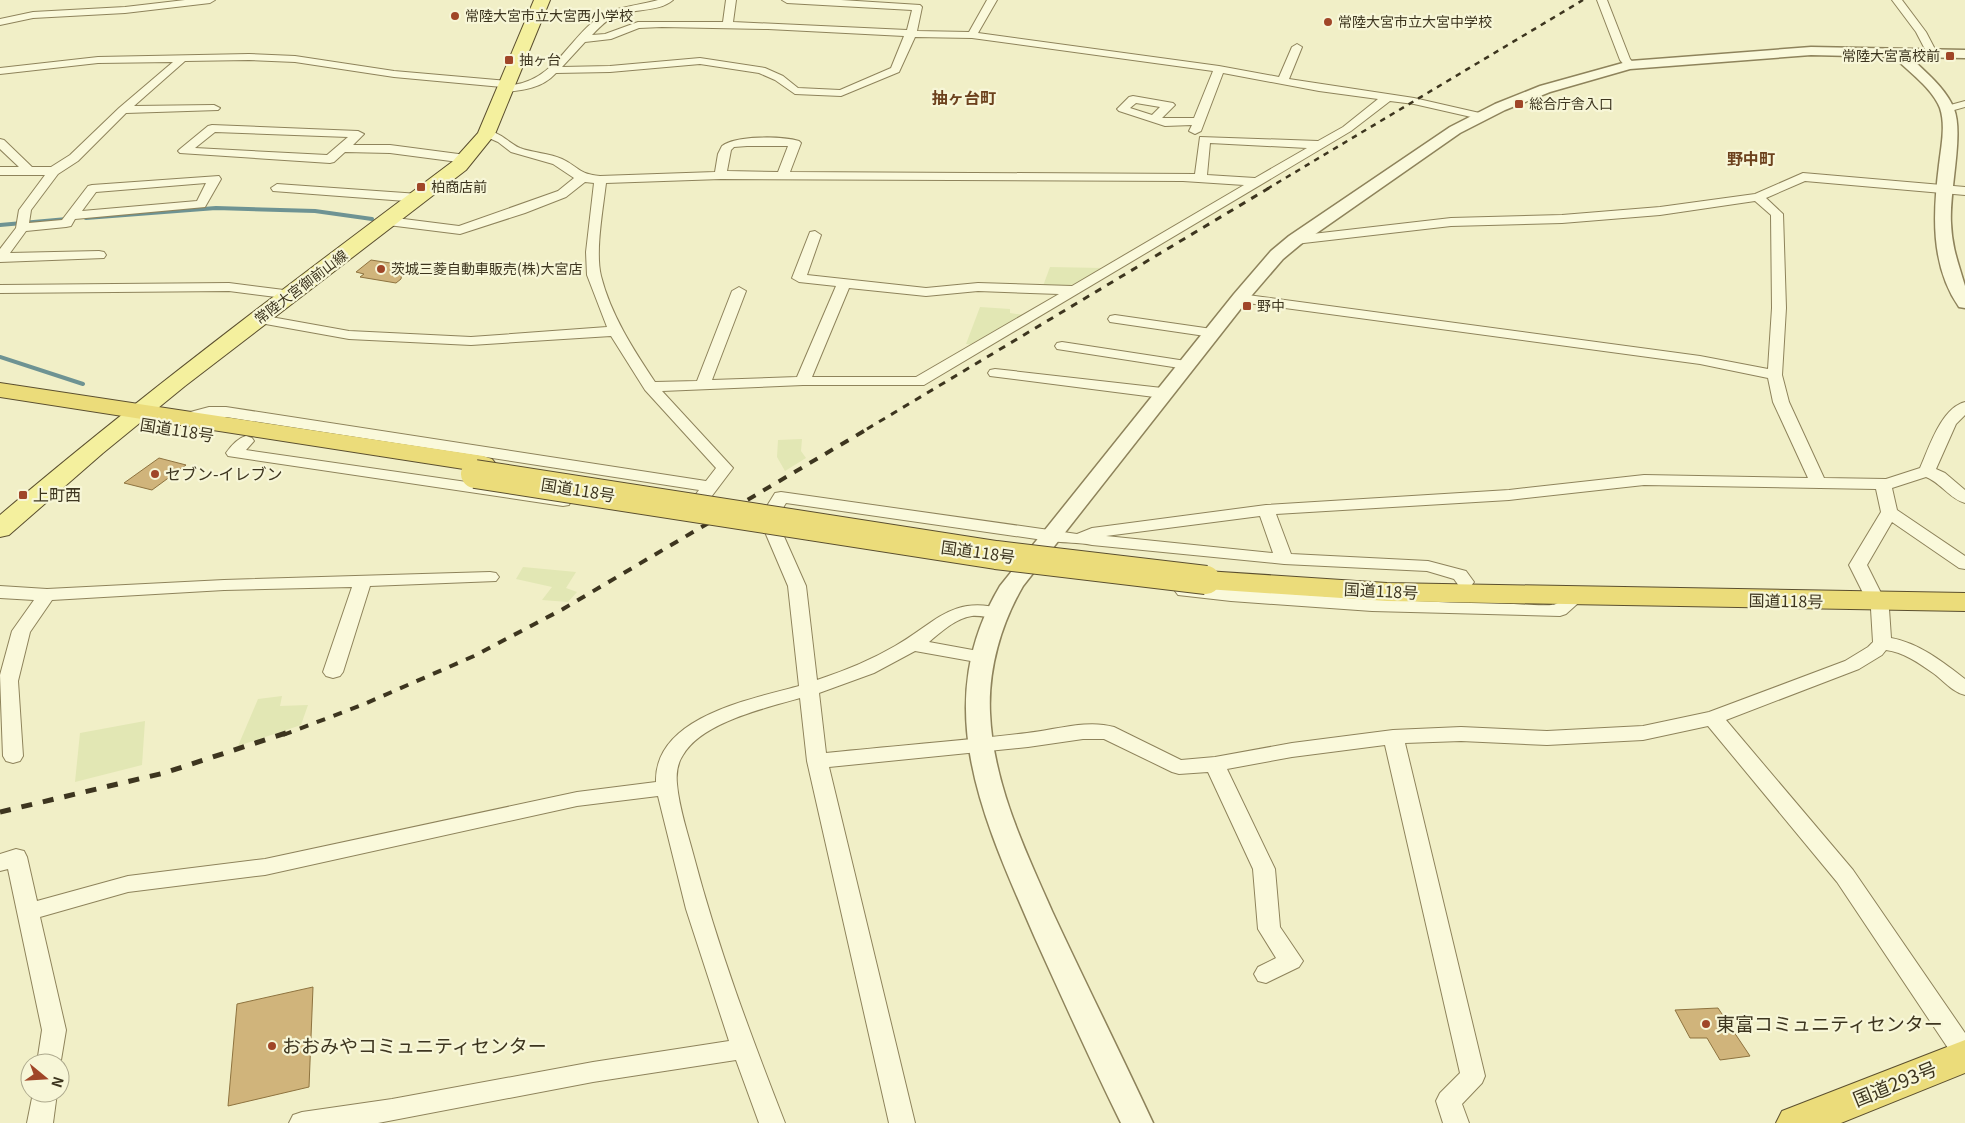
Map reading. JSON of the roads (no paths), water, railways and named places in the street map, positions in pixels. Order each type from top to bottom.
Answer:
[{"type":"highway","name":"国道118号","points":[[0,390],[246,441],[479,469]]},
{"type":"highway","name":"国道118号","points":[[0,402],[133,417],[184,418],[996,555],[1388,592],[1576,597],[1872,595],[1965,589]]},
{"type":"highway","name":"国道118号","points":[[1207,574],[1872,595],[1965,602]]},
{"type":"highway","name":"国道293号","points":[[1796,1123],[1965,1055]]},
{"type":"main road","name":"常陸大宮御前山線","points":[[0,529],[133,417],[419,198],[466,159],[486,134],[542,0]]},
{"type":"street","points":[[0,22],[33,15],[125,10],[210,0]]},
{"type":"street","points":[[0,71],[98,60],[249,57],[295,59],[387,73],[507,87],[537,84],[599,22],[611,14],[638,9],[668,0]]},
{"type":"street","points":[[727,26],[731,0]]},
{"type":"street","points":[[553,70],[610,69],[700,61],[761,70],[779,78],[795,90],[841,93],[895,70],[911,33],[916,5],[787,0]]},
{"type":"street","points":[[972,35],[992,0]]},
{"type":"street","points":[[1602,0],[1625,60],[1630,65]]},
{"type":"street","points":[[1897,0],[1922,32],[1932,53]]},
{"type":"street","points":[[584,38],[607,37],[638,25],[768,26],[852,32],[972,35],[1054,44],[1219,69],[1320,88],[1414,101],[1480,116]]},
{"type":"street","points":[[1283,80],[1297,47]]},
{"type":"street","points":[[1137,1123],[1099,1048],[1012,852],[991,796],[980,745],[976,711],[982,656],[998,613],[1022,571],[1162,394],[1272,260],[1295,240],[1455,130],[1480,116],[1562,83],[1630,65],[1795,52],[1965,54]]},
{"type":"street","points":[[1897,52],[1934,90],[1947,109],[1950,136],[1941,226],[1944,248],[1955,287],[1965,303]]},
{"type":"street","points":[[1,258],[22,228],[25,210],[54,171],[74,158],[123,110],[182,59]]},
{"type":"street","points":[[1219,69],[1193,137],[1204,140],[1320,144]]},
{"type":"street","points":[[650,387],[803,381],[919,382],[1347,128],[1387,98]]},
{"type":"street","points":[[1947,109],[1965,104]]},
{"type":"street","points":[[123,110],[214,108]]},
{"type":"street","points":[[1154,119],[1165,123],[1199,121]]},
{"type":"street","points":[[212,128],[358,134],[344,148],[330,159],[184,151],[212,128]]},
{"type":"street","points":[[267,155],[295,132]]},
{"type":"street","points":[[486,134],[502,140],[515,150],[557,161],[582,178],[600,180],[721,175],[783,175],[1201,177],[1257,182]]},
{"type":"street","points":[[1201,177],[1204,140]]},
{"type":"street","points":[[0,142],[29,171]]},
{"type":"street","points":[[721,175],[725,149],[729,145],[738,142],[795,143],[783,175]]},
{"type":"street","points":[[344,148],[390,149],[466,159]]},
{"type":"street","points":[[0,171],[54,171]]},
{"type":"street","points":[[1295,240],[1451,222],[1615,216],[1758,197],[1803,177],[1965,191]]},
{"type":"street","points":[[388,222],[460,230],[562,194],[582,178]]},
{"type":"street","points":[[22,228],[66,223],[70,216],[92,189],[215,179],[201,204],[70,216]]},
{"type":"street","points":[[246,441],[234,453],[685,520],[725,468],[650,387],[615,332],[594,275],[593,252],[600,180]]},
{"type":"street","points":[[277,188],[419,198]]},
{"type":"street","points":[[1758,197],[1778,214],[1779,308],[1775,376],[1781,402],[1818,482]]},
{"type":"street","points":[[815,235],[799,278],[926,292],[978,287],[1073,290]]},
{"type":"street","points":[[1,258],[99,255]]},
{"type":"street","points":[[803,381],[844,283]]},
{"type":"street","points":[[0,288],[229,287],[292,295]]},
{"type":"street","points":[[703,385],[739,290]]},
{"type":"street","points":[[1240,298],[1700,360],[1775,376]]},
{"type":"street","points":[[260,319],[349,335],[471,341],[615,332]]},
{"type":"street","points":[[1115,319],[1212,333]]},
{"type":"street","points":[[1062,346],[1186,365]]},
{"type":"street","points":[[996,373],[1162,394]]},
{"type":"street","points":[[1927,471],[1949,422],[1965,407]]},
{"type":"street","points":[[184,418],[208,412],[226,412],[711,486]]},
{"type":"street","points":[[1079,539],[1092,533],[1266,510],[1509,494],[1644,480],[1883,484],[1927,471],[1938,476],[1965,498]]},
{"type":"street","points":[[816,761],[980,745],[1083,732],[1107,732],[1179,767],[1215,764],[1292,750],[1394,738],[1461,734],[1547,738],[1643,733],[1679,727],[1713,718],[1852,665],[1875,651],[1882,643],[1882,615],[1858,565],[1889,512],[1883,484]]},
{"type":"street","points":[[1465,582],[1460,575],[1428,566],[1284,559],[1050,536],[780,497],[761,530],[1022,571],[1255,598],[1392,607],[1560,610],[1576,597]]},
{"type":"street","points":[[1266,510],[1284,559]]},
{"type":"street","points":[[1889,512],[1965,564]]},
{"type":"street","points":[[773,532],[796,586],[810,690],[816,761],[902,1123]]},
{"type":"street","points":[[0,592],[47,595],[224,585],[490,578]]},
{"type":"street","points":[[333,672],[363,581]]},
{"type":"street","points":[[13,756],[8,681],[21,631],[47,595]]},
{"type":"street","points":[[772,1123],[743,1049],[691,891],[667,788],[667,769],[673,755],[683,741],[698,729],[732,714],[810,690],[855,673],[912,645],[953,616],[966,610],[998,613]]},
{"type":"street","points":[[1882,643],[1902,646],[1939,668],[1965,689]]},
{"type":"street","points":[[912,645],[982,656]]},
{"type":"street","points":[[1713,718],[1845,876],[1965,1055]]},
{"type":"street","points":[[1394,738],[1473,1076],[1449,1101],[1456,1123]]},
{"type":"street","points":[[1215,764],[1264,869],[1269,929],[1291,961],[1266,974]]},
{"type":"street","points":[[28,912],[128,884],[265,867],[577,799],[667,788]]},
{"type":"street","points":[[0,863],[16,857],[54,1030],[51,1053]]},
{"type":"street","points":[[302,1123],[390,1116],[593,1072],[743,1049]]},
{"type":"street","points":[[40,1123],[43,1103]]},
{"type":"waterway","points":[[86,218],[216,208],[315,211],[372,219]]},
{"type":"waterway","points":[[0,225],[67,219]]},
{"type":"waterway","points":[[0,357],[83,384]]},
{"type":"railway","points":[[1267,189],[1583,0]]},
{"type":"railway","points":[[867,429],[1269,188]]},
{"type":"railway","points":[[283,735],[362,705],[474,656],[563,609],[869,428]]},
{"type":"railway","points":[[0,812],[164,773],[286,733]]},
{"type":"place","name":"常陸大宮市立大宮西小学校","points":[[455,16]]},
{"type":"place","name":"常陸大宮市立大宮中学校","points":[[1328,22]]},
{"type":"place","name":"常陸大宮高校前","points":[[1950,56]]},
{"type":"place","name":"抽ヶ台","points":[[509,60]]},
{"type":"place","name":"総合庁舎入口","points":[[1519,104]]},
{"type":"place","name":"柏商店前","points":[[421,187]]},
{"type":"place","name":"茨城三菱自動車販売(株)大宮店","points":[[381,269]]},
{"type":"place","name":"野中","points":[[1247,306]]},
{"type":"place","name":"セブン-イレブン","points":[[155,474]]},
{"type":"place","name":"上町西","points":[[23,495]]},
{"type":"place","name":"東富コミュニティセンター","points":[[1706,1024]]},
{"type":"place","name":"おおみやコミュニティセンター","points":[[272,1046]]},
{"type":"district","name":"抽ヶ台町","points":[[964,98]]},
{"type":"district","name":"野中町","points":[[1751,159]]}]
